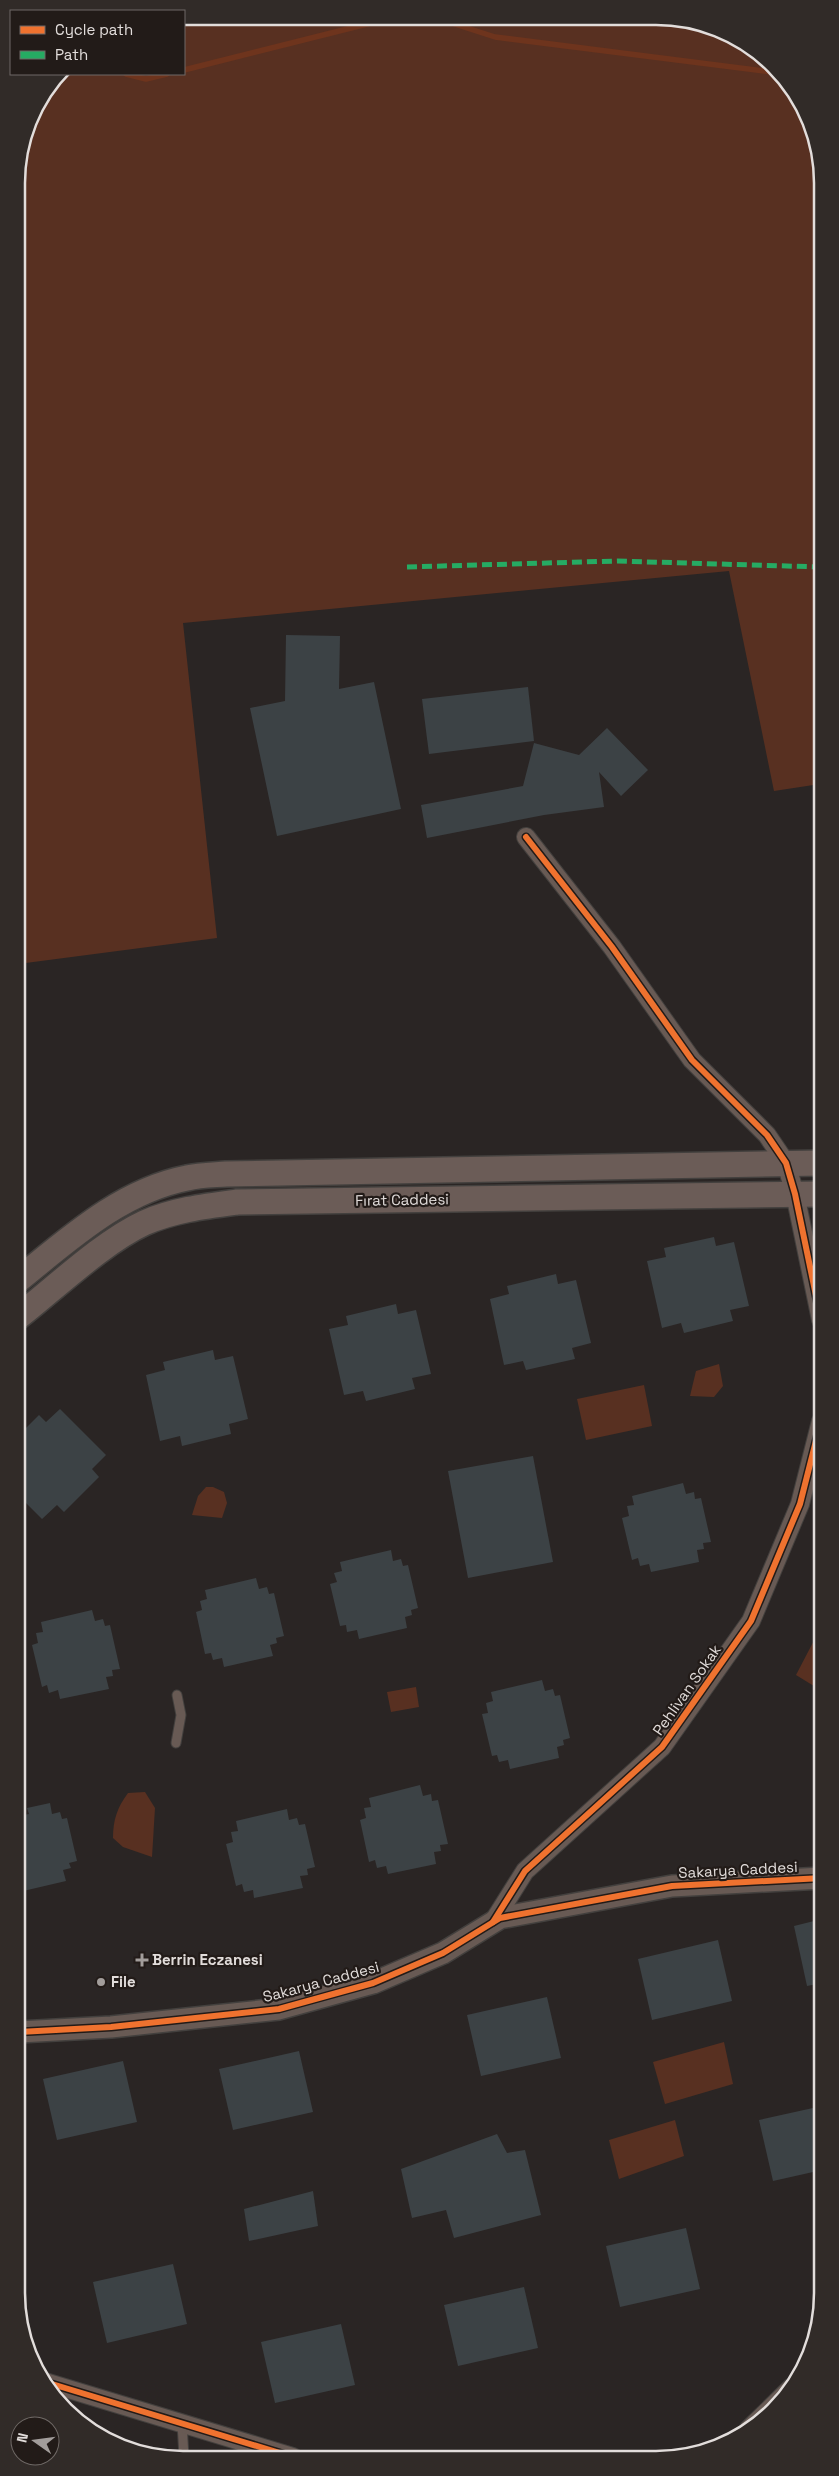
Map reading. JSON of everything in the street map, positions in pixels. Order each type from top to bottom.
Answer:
[{"type":"main road","name":"Fırat Caddesi","points":[[25,1275],[106,1211],[153,1188],[187,1178],[226,1174],[814,1163]]},
{"type":"main road","name":"Fırat Caddesi","points":[[25,1311],[115,1240],[152,1220],[205,1206],[237,1202],[814,1194]]},
{"type":"street","points":[[526,837],[612,947],[692,1060],[766,1135],[786,1163],[814,1287]]},
{"type":"street","name":"Pehlivan Sokak","points":[[493,1922],[524,1870],[662,1747],[751,1620],[800,1504],[814,1449]]},
{"type":"street","name":"Sakarya Caddesi","points":[[25,2032],[111,2027],[279,2009],[373,1983],[443,1952],[500,1918],[556,1906],[672,1886],[814,1878]]},
{"type":"street","points":[[55,2385],[273,2451]]},
{"type":"lane","points":[[176,1743],[181,1715],[177,1695]]},
{"type":"lane","points":[[182,2423],[184,2451]]},
{"type":"shaded area","points":[[185,25],[656,25],[677,26],[707,33],[735,46],[768,71],[793,104],[806,132],[814,172],[814,785],[774,791],[729,571],[183,623],[217,938],[25,963],[25,172],[30,142],[41,113],[68,75],[185,75]]},
{"type":"shaded area","points":[[719,1364],[723,1386],[714,1397],[690,1396],[696,1371]]},
{"type":"shaded area","points":[[644,1385],[652,1426],[586,1440],[577,1399]]},
{"type":"shaded area","points":[[206,1487],[213,1487],[224,1492],[227,1503],[222,1518],[192,1515],[198,1496]]},
{"type":"shaded area","points":[[814,1640],[814,1686],[796,1675]]},
{"type":"shaded area","points":[[416,1687],[419,1707],[391,1712],[387,1692]]},
{"type":"shaded area","points":[[145,1792],[155,1808],[152,1857],[123,1847],[113,1838],[116,1814],[128,1793]]},
{"type":"shaded area","points":[[724,2042],[733,2084],[665,2104],[653,2062]]},
{"type":"shaded area","points":[[675,2120],[684,2156],[619,2179],[609,2140]]},
{"type":"building","points":[[286,635],[340,636],[339,689],[374,682],[401,809],[277,836],[250,708],[285,701]]},
{"type":"building","points":[[528,687],[534,741],[429,754],[422,699]]},
{"type":"building","points":[[607,728],[648,770],[621,796],[599,772],[604,807],[544,815],[427,838],[421,805],[523,786],[534,743],[579,755]]},
{"type":"building","points":[[714,1237],[716,1246],[734,1242],[749,1306],[730,1310],[733,1321],[684,1333],[681,1323],[662,1328],[647,1261],[666,1257],[664,1248]]},
{"type":"building","points":[[556,1274],[558,1284],[576,1280],[591,1343],[572,1348],[575,1359],[526,1370],[523,1361],[504,1365],[490,1299],[509,1294],[507,1286]]},
{"type":"building","points":[[396,1304],[398,1314],[416,1310],[431,1374],[412,1378],[415,1389],[366,1401],[363,1391],[344,1395],[329,1329],[348,1325],[346,1316]]},
{"type":"building","points":[[213,1350],[215,1360],[233,1356],[248,1419],[229,1424],[231,1434],[182,1446],[180,1436],[160,1441],[146,1375],[165,1370],[163,1362]]},
{"type":"building","points":[[60,1409],[106,1455],[92,1469],[99,1477],[64,1512],[57,1505],[42,1519],[25,1502],[25,1429],[39,1415],[46,1422]]},
{"type":"building","points":[[533,1456],[553,1562],[468,1578],[448,1471]]},
{"type":"building","points":[[683,1483],[686,1494],[694,1492],[695,1499],[701,1498],[711,1542],[703,1543],[704,1549],[697,1550],[699,1562],[651,1572],[649,1564],[640,1566],[638,1558],[632,1560],[622,1518],[629,1516],[627,1506],[634,1505],[632,1496]]},
{"type":"building","points":[[391,1550],[393,1561],[401,1559],[403,1566],[408,1565],[418,1608],[411,1610],[412,1615],[405,1617],[407,1628],[359,1639],[357,1630],[347,1632],[346,1625],[340,1626],[330,1584],[337,1582],[334,1573],[342,1571],[340,1562]]},
{"type":"building","points":[[256,1578],[259,1589],[267,1587],[269,1594],[274,1593],[284,1636],[276,1638],[277,1643],[270,1645],[273,1656],[224,1667],[222,1658],[213,1660],[211,1653],[205,1654],[196,1612],[202,1610],[200,1601],[207,1599],[205,1590]]},
{"type":"building","points":[[92,1610],[95,1621],[103,1619],[105,1626],[110,1625],[120,1669],[112,1670],[113,1676],[106,1677],[109,1689],[60,1699],[58,1690],[49,1693],[47,1685],[42,1687],[32,1645],[38,1643],[36,1633],[43,1632],[41,1622]]},
{"type":"building","points":[[542,1680],[545,1691],[553,1689],[555,1696],[560,1695],[570,1738],[563,1740],[564,1745],[557,1747],[559,1758],[510,1769],[508,1760],[499,1762],[497,1755],[492,1756],[482,1714],[488,1713],[486,1703],[493,1701],[491,1692]]},
{"type":"building","points":[[420,1785],[423,1796],[431,1794],[432,1801],[438,1800],[448,1844],[440,1845],[441,1851],[434,1852],[436,1864],[388,1874],[386,1866],[377,1868],[375,1860],[369,1862],[360,1820],[366,1818],[364,1808],[371,1807],[369,1798]]},
{"type":"building","points":[[50,1803],[52,1814],[60,1812],[62,1819],[67,1818],[77,1861],[69,1863],[71,1868],[63,1870],[66,1881],[25,1891],[25,1815],[29,1814],[27,1808]]},
{"type":"building","points":[[287,1809],[289,1820],[297,1818],[299,1825],[305,1824],[315,1867],[307,1869],[308,1875],[300,1876],[303,1888],[254,1898],[253,1890],[244,1892],[242,1884],[236,1886],[226,1844],[233,1842],[231,1832],[238,1831],[236,1821]]},
{"type":"building","points":[[814,1921],[814,1985],[807,1986],[794,1926]]},
{"type":"building","points":[[718,1940],[732,2001],[652,2020],[638,1959]]},
{"type":"building","points":[[547,1997],[561,2058],[481,2076],[467,2015]]},
{"type":"building","points":[[299,2051],[313,2112],[233,2130],[219,2069]]},
{"type":"building","points":[[123,2061],[137,2122],[57,2140],[43,2079]]},
{"type":"building","points":[[814,2108],[814,2172],[773,2181],[759,2120]]},
{"type":"building","points":[[497,2134],[507,2153],[525,2150],[541,2215],[454,2238],[446,2210],[412,2218],[401,2169]]},
{"type":"building","points":[[313,2191],[318,2226],[249,2241],[244,2209]]},
{"type":"building","points":[[686,2228],[700,2289],[620,2307],[606,2246]]},
{"type":"building","points":[[173,2264],[187,2324],[107,2343],[93,2282]]},
{"type":"building","points":[[524,2287],[538,2348],[458,2366],[444,2305]]},
{"type":"building","points":[[341,2324],[355,2385],[275,2403],[261,2342]]},
{"type":"waterway","points":[[185,70],[363,25]]},
{"type":"waterway","points":[[458,25],[495,37],[768,72]]},
{"type":"waterway","points":[[130,75],[146,79],[163,75]]},
{"type":"marked path","points":[[407,567],[617,561],[814,567]]},
{"type":"cycle path","points":[[526,837],[612,947],[692,1060],[767,1135],[786,1163],[795,1194],[814,1286]]},
{"type":"cycle path","points":[[493,1922],[525,1871],[662,1747],[751,1621],[800,1504],[814,1449]]},
{"type":"cycle path","points":[[25,2032],[111,2027],[279,2009],[373,1983],[443,1953],[500,1918],[672,1886],[814,1878]]},
{"type":"cycle path","points":[[55,2385],[273,2451]]},
{"type":"place","name":"Berrin Eczanesi","points":[[142,1960]]},
{"type":"place","name":"File","points":[[101,1982]]}]
